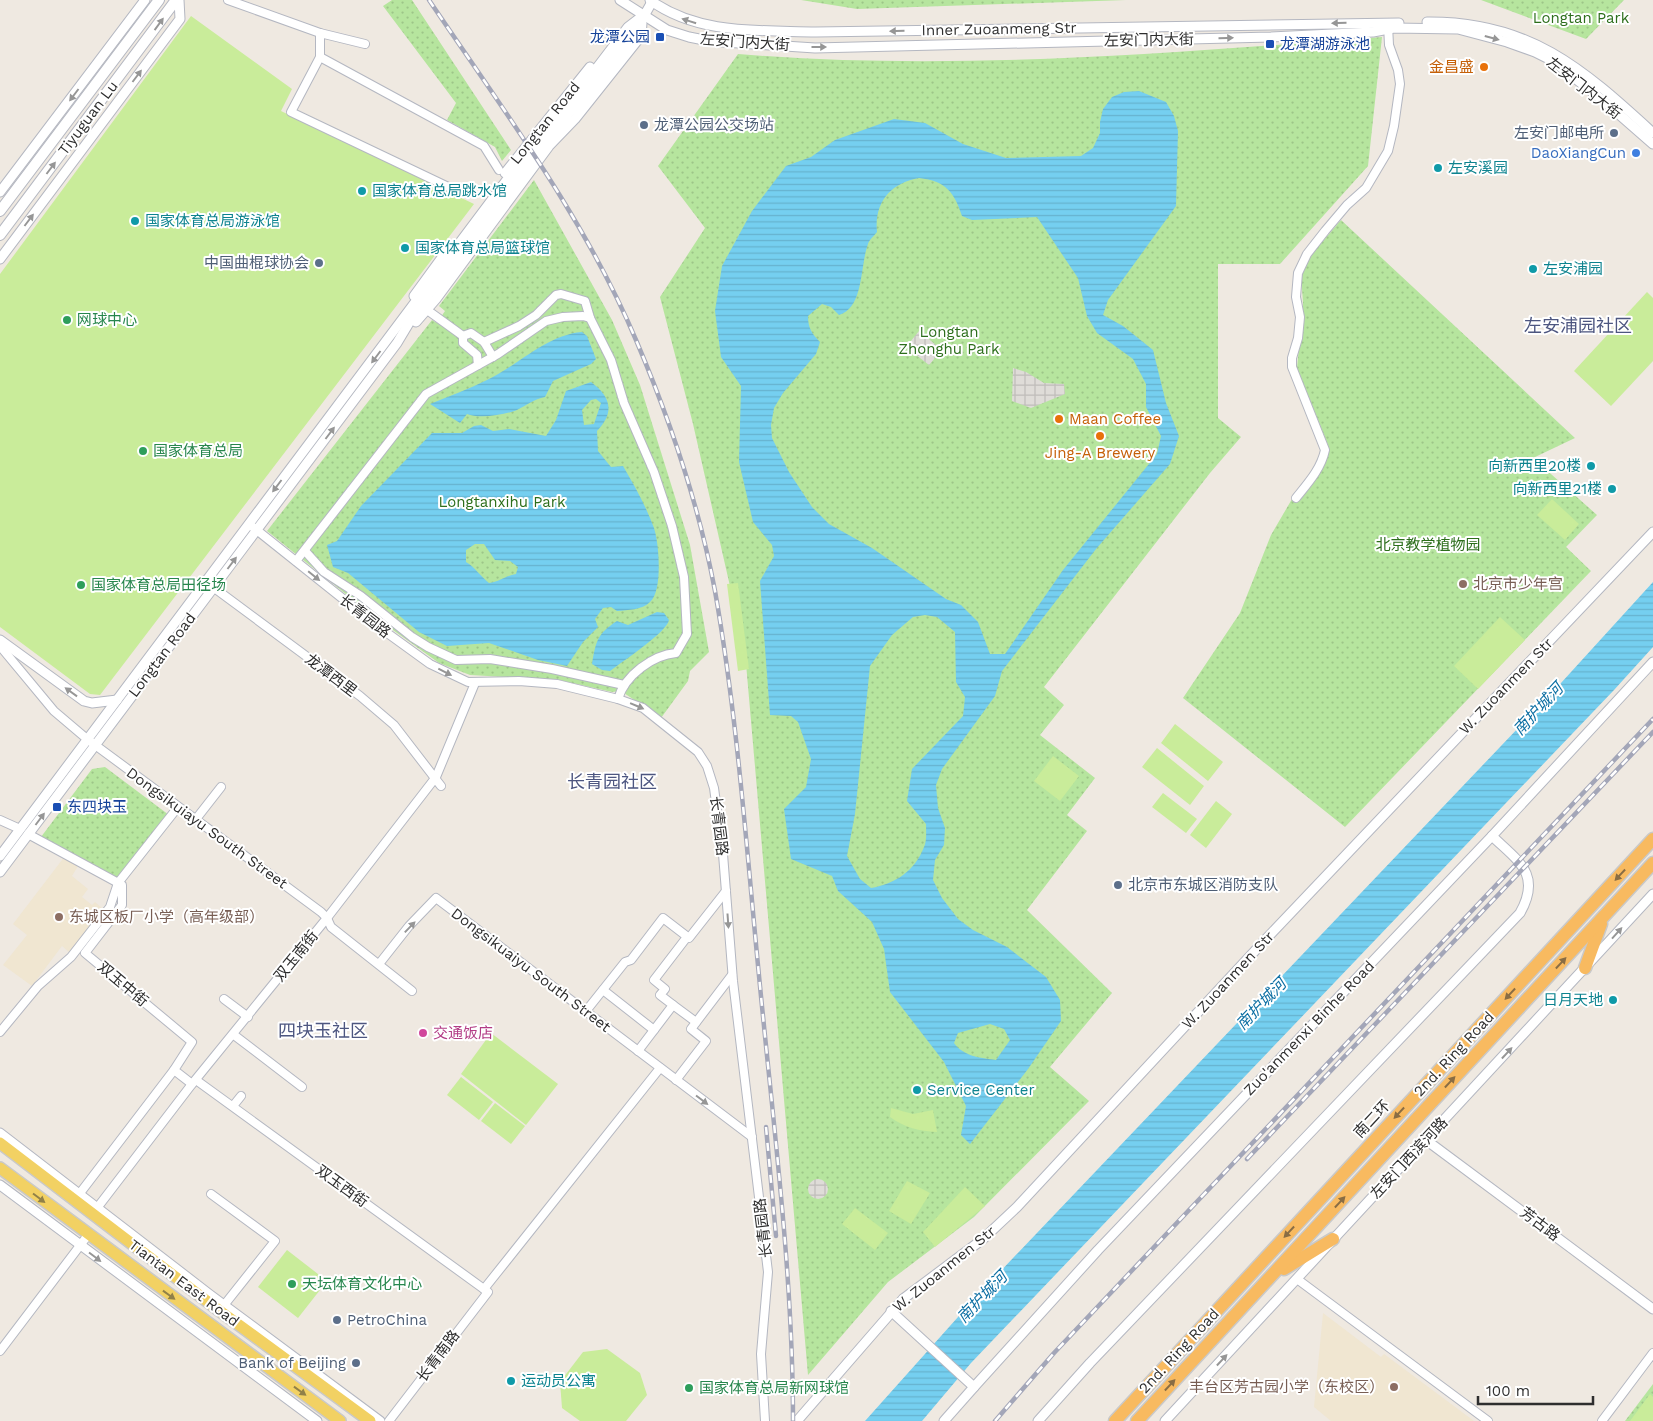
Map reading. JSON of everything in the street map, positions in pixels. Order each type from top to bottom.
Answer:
[{"type":"highway","name":"南二环","points":[[1115,1421],[1653,839]]},
{"type":"highway","name":"2nd. Ring Road","points":[[1137,1421],[1653,863]]},
{"type":"highway","points":[[1585,968],[1603,917]]},
{"type":"highway","points":[[1269,1278],[1333,1239]]},
{"type":"main road","points":[[0,211],[159,0]]},
{"type":"main road","name":"Tiyuguan Lu","points":[[0,235],[178,0]]},
{"type":"main road","name":"Tiantan East Road","points":[[0,1143],[77,1196],[370,1421]]},
{"type":"main road","name":"Tiantan East Road","points":[[0,1168],[340,1421]]},
{"type":"street","points":[[0,192],[145,0]]},
{"type":"street","points":[[0,259],[180,19],[178,0]]},
{"type":"street","points":[[228,0],[320,33],[365,44]]},
{"type":"street","name":"左安门内大街","points":[[620,0],[667,30],[689,37],[709,41],[815,48],[1271,37],[1373,32],[1388,26],[1458,29],[1535,52],[1565,70],[1653,144]]},
{"type":"street","name":"左安门内大街","points":[[652,1],[677,17],[696,23],[760,30],[816,32],[1388,26],[1466,23],[1525,39],[1547,49],[1613,96],[1653,133]]},
{"type":"street","name":"Longtan Road","points":[[393,341],[424,307],[514,181],[616,58],[635,32],[652,1]]},
{"type":"street","name":"Longtan Road","points":[[0,872],[24,832],[87,739],[253,527],[393,341],[515,170],[564,111],[628,27],[643,15]]},
{"type":"street","points":[[1296,498],[1317,470],[1323,460],[1325,450],[1292,367],[1300,316],[1296,297],[1298,273],[1307,254],[1325,231],[1347,205],[1366,188],[1388,150],[1394,126],[1400,84],[1398,70],[1389,45],[1388,26]]},
{"type":"street","points":[[320,33],[320,57],[291,112],[459,192]]},
{"type":"street","points":[[320,57],[484,146],[499,170]]},
{"type":"street","points":[[484,342],[519,326],[536,315],[556,295],[561,294],[585,301],[590,318],[611,361],[624,403],[654,472],[672,526],[684,577],[686,634],[684,642],[676,653],[663,654],[643,666],[624,685],[618,699]]},
{"type":"street","points":[[424,307],[463,336]]},
{"type":"street","points":[[296,561],[345,495],[426,394],[493,357],[546,321],[563,317],[583,316],[590,318]]},
{"type":"street","points":[[463,336],[471,333],[484,342],[493,357]]},
{"type":"street","points":[[463,336],[463,343],[477,355],[478,365]]},
{"type":"street","name":"Longtan Road","points":[[0,856],[24,832],[95,745],[214,587],[253,527]]},
{"type":"street","name":"长青园路","points":[[253,527],[372,622],[430,664],[466,682],[519,681],[557,684],[618,699],[643,708],[698,752],[707,766],[714,788],[726,891],[732,975],[768,1272],[761,1354],[765,1421]]},
{"type":"street","name":"W. Zuoanmen Str","points":[[796,1421],[903,1299],[983,1239],[1017,1207],[1265,940],[1653,532]]},
{"type":"street","points":[[305,551],[324,572],[361,596],[412,637],[456,660],[490,659],[552,669],[624,685]]},
{"type":"street","name":"龙潭西里","points":[[214,587],[388,719],[436,777],[441,786]]},
{"type":"street","points":[[0,640],[84,700],[92,703],[117,700]]},
{"type":"street","points":[[0,646],[31,684]]},
{"type":"street","points":[[0,656],[31,684]]},
{"type":"street","name":"Zuo'anmenxi Binhe Road","points":[[944,1421],[1098,1250],[1492,836],[1653,662]]},
{"type":"street","name":"双玉南街","points":[[96,1211],[194,1082],[327,918],[436,777],[476,683]]},
{"type":"street","name":"Dongsikuiayu South Street","points":[[31,684],[54,711],[87,739],[327,918]]},
{"type":"street","points":[[196,819],[222,787]]},
{"type":"street","points":[[0,1032],[38,986],[71,957],[110,906],[118,883],[178,807]]},
{"type":"street","points":[[0,820],[118,883]]},
{"type":"street","points":[[1038,1421],[1090,1363],[1520,913],[1528,893],[1526,873],[1522,863],[1492,836]]},
{"type":"street","name":"双玉中街","points":[[118,883],[122,885],[122,905],[85,954],[192,1042],[174,1070]]},
{"type":"street","points":[[696,1022],[660,995],[665,989],[654,980],[726,891]]},
{"type":"street","name":"左安门西滨河路","points":[[1164,1421],[1653,894]]},
{"type":"street","name":"Dongsikuaiyu South Street","points":[[379,964],[409,926],[436,898],[752,1136]]},
{"type":"street","points":[[327,918],[331,927],[412,991]]},
{"type":"street","points":[[586,1012],[625,962],[631,960],[663,918],[687,937]]},
{"type":"street","points":[[676,1080],[706,1041],[691,1029],[732,975]]},
{"type":"street","points":[[603,990],[654,1030]]},
{"type":"street","points":[[224,999],[248,1017]]},
{"type":"street","points":[[638,1051],[673,1005]]},
{"type":"street","points":[[234,1035],[302,1087]]},
{"type":"street","name":"长青南路","points":[[389,1421],[486,1290],[660,1068]]},
{"type":"street","points":[[0,1133],[77,1196],[174,1070],[194,1082]]},
{"type":"street","name":"双玉西街","points":[[194,1082],[233,1106],[486,1290]]},
{"type":"street","points":[[233,1106],[241,1096]]},
{"type":"street","name":"芳古路","points":[[1426,1140],[1653,1309]]},
{"type":"street","points":[[0,1185],[317,1421]]},
{"type":"street","points":[[211,1194],[275,1241],[222,1308],[380,1421]]},
{"type":"street","points":[[0,1351],[88,1235]]},
{"type":"street","points":[[1297,1279],[1488,1421]]},
{"type":"street","points":[[891,1312],[974,1387]]},
{"type":"street","points":[[1602,1421],[1653,1353]]},
{"type":"shaded area","points":[[919,331],[942,350],[929,365],[906,347]]},
{"type":"shaded area","points":[[1013,368],[1026,372],[1044,383],[1064,384],[1065,394],[1031,408],[1012,401]]},
{"type":"shaded area","name":"东城区板厂小学（高年级部）","points":[[65,856],[78,866],[72,876],[88,889],[82,897],[92,905],[95,902],[105,911],[70,953],[62,946],[32,986],[3,965],[27,935],[13,924]]},
{"type":"shaded area","points":[[818,1179],[825,1182],[828,1189],[825,1196],[818,1199],[811,1196],[808,1189],[811,1182]]},
{"type":"shaded area","points":[[1323,1313],[1381,1357],[1384,1354],[1474,1421],[1331,1421],[1314,1407]]},
{"type":"green space","points":[[392,0],[412,0],[511,150],[502,161],[495,147],[447,120],[456,103],[383,6]]},
{"type":"green space","points":[[801,0],[1126,0],[857,9]]},
{"type":"green space","name":"Longtan Park","points":[[1481,0],[1624,0],[1586,39]]},
{"type":"green space","name":"国家体育总局","points":[[191,16],[292,89],[281,111],[474,204],[100,695],[90,694],[0,627],[0,274]]},
{"type":"green space","name":"Longtan Zhonghu Park","points":[[1382,37],[1368,166],[1280,264],[1218,264],[1218,418],[1241,437],[1210,473],[1044,687],[1064,705],[1040,735],[1095,778],[1067,815],[1087,831],[1027,910],[1112,993],[1050,1067],[1089,1101],[974,1217],[888,1282],[808,1375],[745,652],[693,424],[660,297],[705,228],[658,166],[738,54],[818,59],[979,61],[1141,54]]},
{"type":"green space","name":"Longtanxihu Park","points":[[534,180],[612,320],[640,385],[690,545],[709,652],[690,671],[688,681],[661,718],[621,691],[612,692],[559,680],[470,675],[439,663],[372,615],[267,531],[432,320],[437,323],[445,311],[439,306]]},
{"type":"green space","name":"北京教学植物园","points":[[1341,220],[1575,438],[1533,458],[1597,515],[1566,547],[1591,571],[1345,827],[1183,698],[1240,613],[1271,535],[1292,499],[1327,456],[1328,445],[1297,368],[1303,303],[1301,274],[1311,255]]},
{"type":"green space","points":[[1647,292],[1653,298],[1653,361],[1611,406],[1574,371]]},
{"type":"green space","points":[[1552,499],[1579,524],[1565,540],[1537,515]]},
{"type":"green space","points":[[738,583],[749,669],[738,671],[727,584]]},
{"type":"green space","points":[[1500,617],[1525,640],[1478,689],[1454,666]]},
{"type":"green space","points":[[1175,724],[1223,762],[1208,781],[1161,743]]},
{"type":"green space","points":[[1157,748],[1204,786],[1190,805],[1142,767]]},
{"type":"green space","points":[[1053,756],[1079,776],[1060,801],[1034,781]]},
{"type":"green space","points":[[105,767],[169,815],[121,875],[116,878],[41,837],[92,769]]},
{"type":"green space","points":[[1163,793],[1197,819],[1186,833],[1152,807]]},
{"type":"green space","points":[[1216,801],[1232,814],[1206,848],[1190,835]]},
{"type":"green space","points":[[491,1033],[558,1084],[526,1125],[461,1074]]},
{"type":"green space","points":[[461,1077],[493,1102],[479,1120],[447,1095]]},
{"type":"green space","points":[[495,1103],[525,1126],[511,1144],[481,1121]]},
{"type":"green space","points":[[891,1108],[913,1114],[933,1110],[937,1132],[918,1130],[901,1124],[890,1117]]},
{"type":"green space","points":[[907,1181],[930,1193],[911,1224],[889,1211]]},
{"type":"green space","points":[[965,1187],[985,1206],[935,1247],[923,1232]]},
{"type":"green space","points":[[855,1208],[888,1233],[875,1250],[842,1224]]},
{"type":"green space","name":"天坛体育文化中心","points":[[287,1250],[327,1281],[298,1318],[258,1287]]},
{"type":"green space","points":[[607,1349],[640,1373],[647,1395],[626,1421],[580,1421],[562,1408],[560,1382],[583,1352]]},
{"type":"green space","points":[[1653,1384],[1653,1421],[1625,1421]]},
{"type":"green space","points":[[1650,1394],[1653,1397],[1653,1421],[1630,1421]]},
{"type":"water","points":[[1139,91],[1166,102],[1174,116],[1178,131],[1176,206],[1108,300],[1103,315],[1123,326],[1153,350],[1166,403],[1179,436],[1170,464],[1096,549],[1002,671],[995,696],[942,769],[936,785],[938,808],[945,828],[944,845],[935,860],[933,880],[942,898],[958,919],[973,930],[1007,947],[1046,977],[1060,1000],[1061,1021],[1028,1069],[970,1144],[961,1135],[966,1106],[944,1062],[890,992],[884,949],[872,922],[838,891],[832,876],[791,859],[784,809],[806,787],[811,759],[798,722],[791,716],[770,715],[760,581],[774,556],[772,545],[753,522],[739,462],[741,386],[721,357],[715,311],[722,266],[752,211],[786,166],[811,157],[835,140],[894,119],[925,123],[963,144],[1006,158],[1081,156],[1093,148],[1100,133],[1103,109],[1112,97],[1124,92]],"holes":[[[919,178],[936,182],[948,189],[956,200],[962,216],[972,220],[1037,217],[1078,278],[1087,316],[1097,333],[1133,359],[1146,384],[1146,407],[1161,436],[1157,454],[1063,570],[1005,654],[990,654],[978,622],[961,605],[946,599],[872,548],[829,524],[812,507],[789,472],[772,438],[771,425],[774,408],[783,393],[816,354],[820,342],[811,330],[808,316],[822,304],[831,307],[839,315],[847,311],[853,304],[860,285],[865,253],[870,240],[877,232],[878,212],[882,203],[886,196],[900,184]],[[925,615],[937,617],[955,632],[956,682],[965,697],[963,716],[912,769],[907,801],[926,824],[926,842],[920,855],[910,869],[896,880],[871,888],[860,879],[847,856],[855,814],[870,666],[892,635],[913,617]],[[990,1024],[1004,1029],[1010,1040],[996,1060],[972,1056],[962,1051],[954,1043],[958,1033]]]},
{"type":"water","points":[[582,332],[587,336],[596,359],[591,364],[553,381],[545,397],[506,413],[492,416],[467,414],[460,423],[430,404],[499,374],[556,339]]},
{"type":"water","points":[[591,382],[603,393],[608,405],[608,411],[603,424],[597,431],[598,451],[611,467],[623,466],[640,496],[654,528],[659,566],[657,588],[650,602],[643,607],[630,610],[617,611],[611,607],[603,608],[595,619],[598,627],[583,642],[567,666],[538,660],[489,643],[447,646],[419,632],[348,573],[333,567],[327,545],[337,541],[361,506],[432,433],[462,433],[474,426],[481,425],[493,431],[509,429],[546,436],[556,420],[566,391]],"holes":[[[596,399],[601,403],[594,424],[584,425],[582,410],[591,400]],[[475,544],[484,544],[495,560],[510,561],[518,567],[516,574],[489,583],[466,562],[466,550]]]},
{"type":"water","name":"南护城河","points":[[1653,582],[1653,647],[1614,690],[971,1363],[922,1421],[865,1421],[975,1298],[1561,683]]},
{"type":"water","points":[[657,612],[664,613],[669,620],[661,632],[644,646],[610,671],[602,670],[592,664],[598,639],[610,626],[617,621],[628,625]]},
{"type":"railway","points":[[429,0],[541,165],[592,250],[636,340],[672,432],[701,527],[715,591],[723,640],[741,788],[786,1258],[790,1312],[793,1421]]},
{"type":"railway","points":[[995,1421],[1054,1353],[1653,719]]},
{"type":"railway","points":[[1247,1159],[1653,732]]},
{"type":"railway","points":[[766,1127],[776,1236]]},
{"type":"place","name":"龙潭公园","points":[[660,37]]},
{"type":"place","name":"龙潭湖游泳池","points":[[1270,44]]},
{"type":"place","name":"金昌盛","points":[[1484,67]]},
{"type":"place","name":"龙潭公园公交场站","points":[[644,125]]},
{"type":"place","name":"左安门邮电所","points":[[1614,133]]},
{"type":"place","name":"DaoXiangCun","points":[[1636,153]]},
{"type":"place","name":"左安溪园","points":[[1438,168]]},
{"type":"place","name":"国家体育总局跳水馆","points":[[362,191]]},
{"type":"place","name":"国家体育总局游泳馆","points":[[135,221]]},
{"type":"place","name":"国家体育总局篮球馆","points":[[405,248]]},
{"type":"place","name":"中国曲棍球协会","points":[[319,263]]},
{"type":"place","name":"左安浦园","points":[[1533,269]]},
{"type":"place","name":"网球中心","points":[[67,320]]},
{"type":"place","name":"Maan Coffee","points":[[1059,419]]},
{"type":"place","name":"Jing-A Brewery","points":[[1100,436]]},
{"type":"place","name":"国家体育总局","points":[[143,451]]},
{"type":"place","name":"向新西里20楼","points":[[1591,466]]},
{"type":"place","name":"向新西里21楼","points":[[1612,489]]},
{"type":"place","name":"北京市少年宫","points":[[1463,584]]},
{"type":"place","name":"国家体育总局田径场","points":[[81,585]]},
{"type":"place","name":"东四块玉","points":[[57,807]]},
{"type":"place","name":"北京市东城区消防支队","points":[[1118,885]]},
{"type":"place","name":"东城区板厂小学（高年级部）","points":[[59,917]]},
{"type":"place","name":"日月天地","points":[[1613,1000]]},
{"type":"place","name":"交通饭店","points":[[423,1033]]},
{"type":"place","name":"Service Center","points":[[917,1090]]},
{"type":"place","name":"天坛体育文化中心","points":[[292,1284]]},
{"type":"place","name":"PetroChina","points":[[337,1320]]},
{"type":"place","name":"Bank of Beijing","points":[[356,1363]]},
{"type":"place","name":"运动员公寓","points":[[511,1381]]},
{"type":"place","name":"丰台区芳古园小学（东校区）","points":[[1394,1387]]},
{"type":"place","name":"国家体育总局新网球馆","points":[[689,1388]]},
{"type":"district","name":"左安浦园社区","points":[[1578,325]]},
{"type":"district","name":"长青园社区","points":[[612,781]]},
{"type":"district","name":"四块玉社区","points":[[323,1030]]}]
